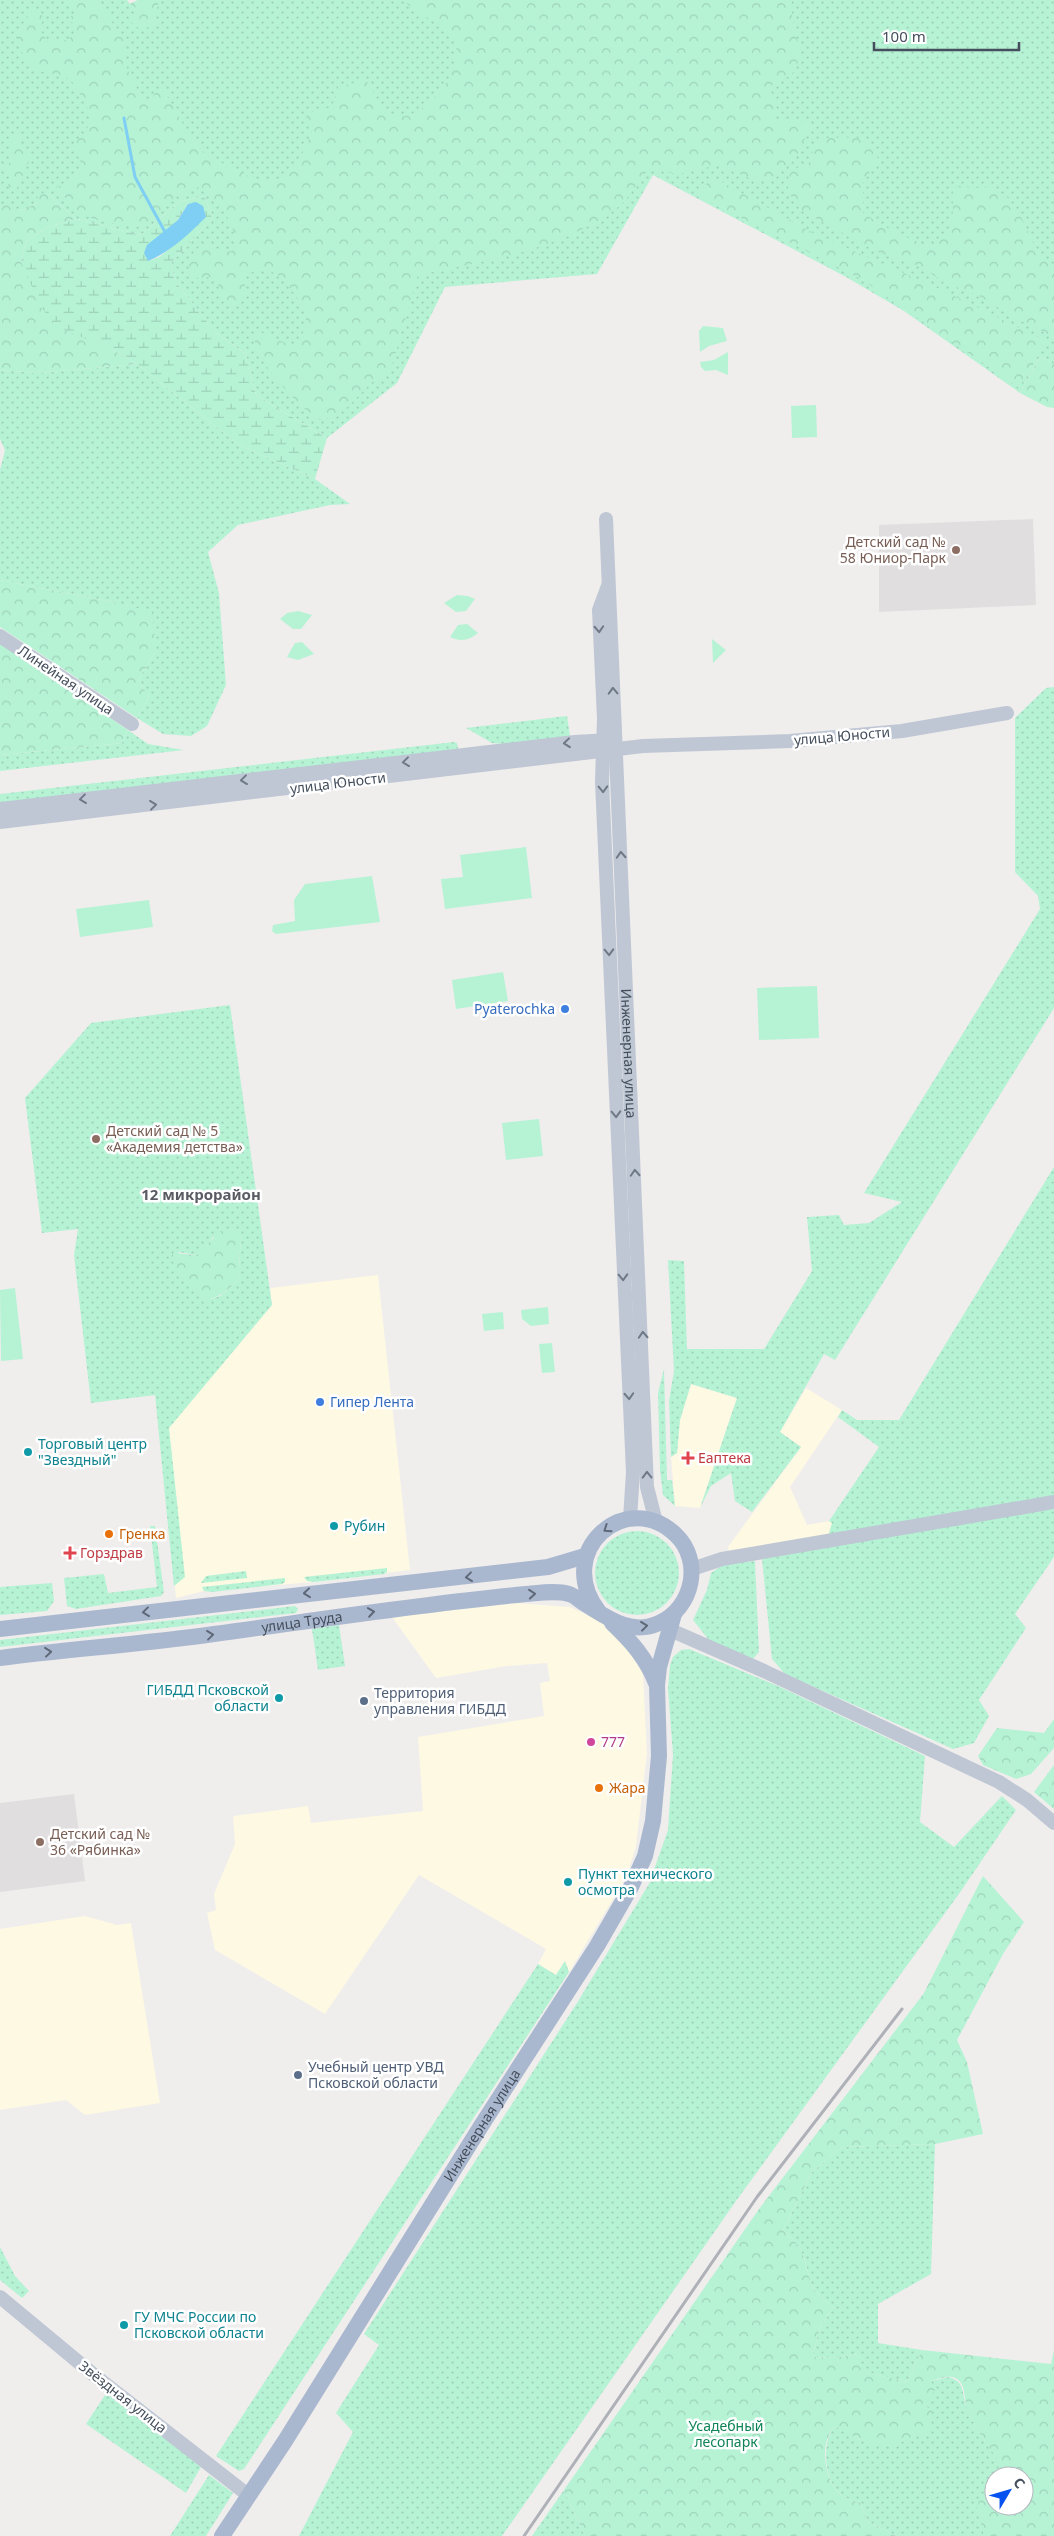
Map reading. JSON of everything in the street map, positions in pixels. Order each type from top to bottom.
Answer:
[{"type":"main road","name":"Инженерная улица","points":[[222,2536],[285,2441],[486,2118],[597,1946],[631,1887],[645,1856],[654,1821],[658,1756],[657,1685],[659,1666],[671,1621],[688,1595],[692,1569],[685,1547],[678,1537],[656,1522],[630,1519],[618,1522],[603,1531],[591,1545],[586,1556],[583,1571],[584,1586],[590,1600],[635,1645],[649,1667],[657,1685]]},
{"type":"main road","name":"улица Труда","points":[[0,1629],[520,1570],[567,1563],[586,1556]]},
{"type":"main road","name":"улица Труда","points":[[0,1658],[212,1635],[418,1606],[541,1593],[570,1594],[603,1615]]},
{"type":"main road","name":"Инженерная улица","points":[[603,1615],[623,1626],[641,1628],[671,1621]]},
{"type":"street","name":"Инженерная улица","points":[[606,519],[610,583],[598,610],[610,746],[645,1384],[647,1487],[656,1522]]},
{"type":"street","name":"Линейная улица","points":[[0,636],[132,724]]},
{"type":"street","name":"улица Юности","points":[[0,822],[610,746],[790,741],[893,732],[1007,713]]},
{"type":"street","name":"улица Юности","points":[[0,809],[575,742],[610,746]]},
{"type":"street","name":"Инженерная улица","points":[[610,746],[605,864],[633,1472],[630,1519]]},
{"type":"street","points":[[692,1569],[722,1559],[1054,1502]]},
{"type":"street","points":[[671,1621],[781,1679],[999,1782],[1027,1800],[1054,1823]]},
{"type":"street","name":"Звёздная улица","points":[[0,2297],[94,2374],[248,2495]]},
{"type":"shaded area","name":"Детский сад № 58 Юниор-Парк","points":[[1033,519],[1036,605],[879,612],[879,525]]},
{"type":"shaded area","points":[[378,1275],[410,1570],[314,1582],[204,1591],[176,1598],[155,1395],[186,1407],[272,1305],[270,1288]]},
{"type":"shaded area","points":[[691,1384],[737,1398],[700,1508],[675,1506],[671,1457],[677,1453],[680,1420]]},
{"type":"shaded area","points":[[806,1388],[842,1410],[790,1487],[807,1525],[829,1521],[832,1523],[825,1547],[731,1563],[728,1547],[801,1447],[780,1432]]},
{"type":"shaded area","points":[[516,1603],[570,1607],[600,1621],[617,1635],[643,1673],[647,1753],[636,1846],[627,1876],[569,1972],[564,1962],[556,1975],[538,1964],[546,1949],[419,1875],[325,2014],[215,1950],[207,1913],[216,1910],[214,1894],[235,1844],[233,1816],[308,1806],[311,1823],[423,1811],[418,1737],[544,1716],[540,1683],[550,1681],[547,1663],[507,1666],[436,1678],[392,1617]]},
{"type":"shaded area","name":"Детский сад № 36 «Рябинка»","points":[[74,1794],[85,1881],[0,1892],[0,1803]]},
{"type":"shaded area","points":[[85,1916],[117,1925],[131,1923],[160,2103],[85,2115],[66,2100],[0,2110],[0,1929]]},
{"type":"green space","points":[[0,0],[127,0],[130,4],[138,0],[1054,0],[1054,364],[1040,357],[1020,393],[904,311],[846,277],[653,175],[597,274],[445,287],[397,383],[327,438],[256,395],[246,354],[215,332],[175,281],[171,263],[213,217],[204,196],[179,202],[141,235],[77,219],[47,193],[37,203],[21,211],[5,204],[0,208]]},
{"type":"green space","points":[[61,0],[97,0],[125,42],[124,51],[127,68],[148,108],[156,90],[165,92],[183,124],[204,154],[254,179],[282,180],[296,167],[312,132],[306,114],[332,106],[338,87],[366,80],[380,103],[390,114],[402,116],[414,113],[427,105],[438,93],[448,80],[454,65],[457,52],[454,40],[437,23],[416,11],[404,0],[792,0],[792,17],[800,52],[796,70],[772,85],[771,94],[778,112],[774,120],[806,122],[810,125],[795,159],[778,175],[769,180],[754,180],[718,165],[678,174],[650,169],[623,203],[596,222],[573,234],[548,244],[496,259],[418,275],[391,369],[372,383],[341,412],[327,419],[319,420],[311,415],[284,387],[267,366],[255,346],[255,333],[260,332],[290,345],[299,340],[303,332],[307,312],[284,279],[267,269],[249,273],[245,276],[245,295],[237,306],[223,301],[216,277],[193,278],[189,276],[190,259],[193,253],[200,247],[209,246],[232,251],[235,243],[231,225],[213,197],[199,187],[174,198],[154,218],[139,227],[104,222],[82,215],[56,188],[80,174],[81,163],[74,146],[89,124],[88,111],[75,86],[67,77],[44,72],[34,67],[21,51],[18,38],[25,20],[35,8],[42,14],[42,33],[47,41],[67,40],[74,34],[71,16],[78,13],[72,6]]},
{"type":"green space","points":[[138,0],[159,0],[154,23],[142,31],[131,22],[136,8],[130,4]]},
{"type":"green space","points":[[16,132],[20,132],[21,150],[29,154],[30,159],[17,188],[12,189],[8,186],[10,177],[4,169],[13,159],[10,145]]},
{"type":"green space","points":[[825,138],[856,138],[872,150],[878,158],[863,183],[863,213],[897,233],[924,244],[933,246],[950,227],[953,215],[953,189],[961,185],[969,188],[989,187],[1006,196],[1018,211],[1035,247],[1054,270],[1054,337],[1019,320],[979,296],[943,282],[922,267],[878,252],[802,211],[788,192],[788,179],[792,170],[809,163],[816,141]]},
{"type":"green space","points":[[713,177],[813,233],[942,290],[1050,343],[1042,349],[1019,388],[861,279],[696,195]]},
{"type":"green space","points":[[47,193],[77,219],[47,227],[26,242],[21,262],[113,350],[137,364],[37,373],[0,370],[0,208],[5,203],[21,211],[37,203],[38,194]]},
{"type":"green space","points":[[204,196],[213,217],[171,263],[175,281],[215,332],[246,354],[256,395],[327,438],[315,479],[239,445],[137,364],[113,350],[57,327],[41,307],[21,262],[26,242],[47,227],[77,219],[141,235],[179,202]],"holes":[[[188,204],[179,241],[159,257],[148,261],[165,232],[178,220]]]},
{"type":"green space","points":[[703,326],[723,328],[727,341],[709,346],[700,352],[699,331]]},
{"type":"green space","points":[[728,352],[728,375],[716,370],[705,371],[701,367],[700,362],[714,360]]},
{"type":"green space","points":[[1040,357],[1054,364],[1054,408],[1047,407],[1020,393]]},
{"type":"green space","points":[[137,364],[239,445],[315,479],[350,504],[330,505],[238,525],[208,552],[219,593],[226,685],[207,726],[191,736],[163,734],[137,718],[149,697],[138,680],[156,651],[117,603],[0,580],[0,470],[5,450],[0,439],[0,370],[37,373]]},
{"type":"green space","points":[[816,405],[817,437],[792,438],[791,406]]},
{"type":"green space","points":[[0,580],[117,603],[152,612],[156,651],[138,680],[149,697],[137,718],[0,627]]},
{"type":"green space","points":[[457,595],[475,599],[466,611],[456,612],[444,603]]},
{"type":"green space","points":[[298,611],[312,615],[301,629],[293,629],[280,619],[287,613]]},
{"type":"green space","points":[[467,624],[478,633],[464,640],[450,637],[458,625]]},
{"type":"green space","points":[[712,639],[726,650],[713,663]]},
{"type":"green space","points":[[302,642],[314,654],[298,660],[287,657],[295,643]]},
{"type":"green space","points":[[0,643],[128,730],[122,743],[0,755]]},
{"type":"green space","points":[[1054,687],[1054,1008],[835,1360],[824,1354],[780,1432],[801,1447],[752,1512],[735,1501],[731,1473],[711,1486],[700,1508],[737,1398],[691,1384],[680,1420],[677,1453],[671,1457],[669,1401],[674,1371],[668,1260],[684,1261],[687,1349],[764,1349],[812,1271],[807,1217],[839,1215],[844,1225],[869,1223],[902,1202],[864,1193],[1040,909],[1038,896],[1015,872],[1015,718],[1046,688]]},
{"type":"green space","points":[[567,716],[570,736],[506,744],[492,743],[466,728]]},
{"type":"green space","points":[[128,730],[148,744],[184,750],[0,771],[0,755],[122,743]]},
{"type":"green space","points":[[457,743],[458,749],[0,804],[0,794]]},
{"type":"green space","points":[[526,847],[532,898],[445,909],[441,879],[463,877],[460,855]]},
{"type":"green space","points":[[372,876],[380,922],[276,934],[272,931],[273,925],[295,921],[294,900],[305,884]]},
{"type":"green space","points":[[149,900],[153,927],[80,937],[76,909]]},
{"type":"green space","points":[[503,972],[508,1001],[456,1009],[452,980]]},
{"type":"green space","points":[[817,986],[819,1038],[759,1040],[757,988]]},
{"type":"green space","points":[[230,1005],[272,1305],[169,1428],[185,1577],[174,1586],[155,1395],[91,1403],[74,1255],[78,1229],[42,1233],[25,1098],[91,1023]],"holes":[[[242,1235],[238,1281],[220,1296],[211,1299],[178,1252],[197,1255],[205,1249],[213,1237]]]},
{"type":"green space","points":[[539,1119],[543,1156],[506,1160],[502,1123]]},
{"type":"green space","points":[[1054,1167],[1054,1557],[1015,1614],[1026,1628],[979,1700],[989,1716],[974,1743],[953,1749],[785,1674],[772,1659],[762,1559],[825,1547],[832,1523],[829,1521],[879,1447],[838,1417],[842,1410],[857,1420],[899,1420]]},
{"type":"green space","points":[[234,1230],[242,1235],[238,1281],[219,1296],[205,1299],[177,1270],[171,1257],[173,1253],[197,1255],[220,1231]]},
{"type":"green space","points":[[15,1288],[23,1359],[1,1361],[0,1290]]},
{"type":"green space","points":[[548,1307],[549,1324],[531,1326],[522,1319],[521,1310]]},
{"type":"green space","points":[[503,1312],[504,1329],[484,1331],[482,1314]]},
{"type":"green space","points":[[552,1343],[555,1372],[542,1373],[539,1344]]},
{"type":"green space","points":[[664,1369],[667,1480],[672,1480],[675,1506],[663,1495],[660,1470],[658,1393]]},
{"type":"green space","points":[[150,1526],[155,1526],[164,1592],[161,1596],[76,1609],[67,1606],[64,1578],[104,1574],[108,1593],[157,1587]]},
{"type":"green space","points":[[637,1531],[653,1534],[667,1543],[676,1557],[679,1573],[676,1589],[667,1603],[653,1612],[637,1615],[621,1612],[607,1603],[598,1589],[595,1573],[598,1557],[607,1543],[621,1534]]},
{"type":"green space","points":[[755,1561],[759,1652],[753,1659],[709,1640],[693,1620],[707,1590],[711,1573],[724,1564]]},
{"type":"green space","points":[[387,1568],[387,1572],[384,1574],[314,1582],[307,1581],[304,1577]]},
{"type":"green space","points":[[246,1571],[247,1578],[201,1583],[206,1576]]},
{"type":"green space","points":[[285,1578],[285,1582],[282,1584],[212,1592],[204,1591],[202,1587]]},
{"type":"green space","points":[[52,1583],[54,1601],[47,1611],[0,1615],[0,1587]]},
{"type":"green space","points":[[295,1606],[298,1609],[296,1613],[0,1647],[0,1640]]},
{"type":"green space","points":[[339,1625],[345,1666],[318,1670],[312,1629]]},
{"type":"green space","points":[[689,1649],[778,1686],[925,1756],[920,1822],[954,1847],[1002,1796],[1016,1810],[961,1891],[736,2201],[502,2536],[299,2536],[353,2432],[336,2413],[379,2345],[364,2334],[577,2003],[649,1884],[668,1830],[673,1754],[668,1689],[670,1665],[673,1657],[681,1650]]},
{"type":"green space","points":[[1054,1719],[1054,1748],[1031,1774],[1016,1779],[983,1765],[978,1756],[997,1728],[1044,1733]]},
{"type":"green space","points":[[1054,1765],[1054,1809],[1034,1792]]},
{"type":"green space","name":"Усадебный лесопарк","points":[[983,1876],[1024,1922],[1003,1954],[957,2040],[967,2062],[983,2134],[935,2144],[842,2147],[812,2172],[783,2230],[800,2248],[813,2288],[817,2294],[833,2307],[820,2328],[812,2357],[834,2358],[859,2354],[863,2371],[907,2382],[922,2350],[1051,2364],[1054,2350],[1054,2536],[984,2536],[977,2508],[979,2499],[984,2499],[984,2516],[1034,2516],[1034,2466],[1004,2466],[992,2452],[977,2428],[967,2408],[962,2385],[957,2379],[948,2377],[931,2381],[935,2390],[924,2405],[932,2410],[931,2429],[923,2434],[895,2444],[876,2445],[867,2443],[844,2430],[834,2427],[827,2441],[825,2449],[826,2467],[838,2493],[860,2503],[867,2521],[896,2536],[585,2536],[564,2490],[759,2209],[924,1993]]},
{"type":"green space","points":[[565,1961],[569,1972],[244,2469],[239,2471],[216,2456],[538,1964],[556,1975]]},
{"type":"green space","points":[[935,2144],[931,2274],[878,2304],[878,2343],[922,2350],[907,2382],[862,2371],[859,2354],[834,2358],[812,2357],[820,2328],[833,2307],[817,2294],[813,2288],[800,2248],[783,2230],[812,2172],[842,2147]]},
{"type":"green space","points":[[0,2247],[15,2276],[29,2291],[22,2298],[0,2280]]},
{"type":"green space","points":[[949,2377],[961,2385],[971,2417],[992,2452],[1004,2466],[984,2466],[984,2516],[986,2516],[984,2536],[896,2536],[867,2521],[860,2503],[842,2496],[831,2482],[826,2462],[826,2452],[827,2443],[834,2427],[844,2428],[859,2440],[924,2405],[931,2381]]},
{"type":"green space","points":[[107,2392],[201,2467],[186,2493],[86,2424]]},
{"type":"green space","points":[[209,2475],[233,2493],[206,2536],[170,2536]]},
{"type":"green space","points":[[564,2490],[585,2536],[532,2536]]},
{"type":"water","points":[[196,202],[203,206],[206,217],[172,248],[148,261],[144,253],[147,245],[178,220],[188,204]]},
{"type":"waterway","points":[[124,118],[135,177],[165,232]]},
{"type":"railway","points":[[524,2536],[757,2197],[902,2009]]},
{"type":"place","name":"Детский сад № 58 Юниор-Парк","points":[[956,550]]},
{"type":"place","name":"Pyaterochka","points":[[565,1009]]},
{"type":"place","name":"Детский сад № 5 «Академия детства»","points":[[96,1139]]},
{"type":"place","name":"Гипер Лента","points":[[320,1402]]},
{"type":"place","name":"Торговый центр \"Звездный\"","points":[[28,1452]]},
{"type":"place","name":"Еаптека","points":[[688,1458]]},
{"type":"place","name":"Рубин","points":[[334,1526]]},
{"type":"place","name":"Гренка","points":[[109,1534]]},
{"type":"place","name":"Горздрав","points":[[70,1553]]},
{"type":"place","name":"ГИБДД Псковской области","points":[[279,1698]]},
{"type":"place","name":"Территория управления ГИБДД","points":[[364,1701]]},
{"type":"place","name":"777","points":[[591,1742]]},
{"type":"place","name":"Жара","points":[[599,1788]]},
{"type":"place","name":"Детский сад № 36 «Рябинка»","points":[[40,1842]]},
{"type":"place","name":"Пункт технического осмотра","points":[[568,1882]]},
{"type":"place","name":"Учебный центр УВД Псковской области","points":[[298,2075]]},
{"type":"place","name":"ГУ МЧС России по Псковской области","points":[[124,2325]]},
{"type":"district","name":"12 микрорайон","points":[[201,1195]]}]
